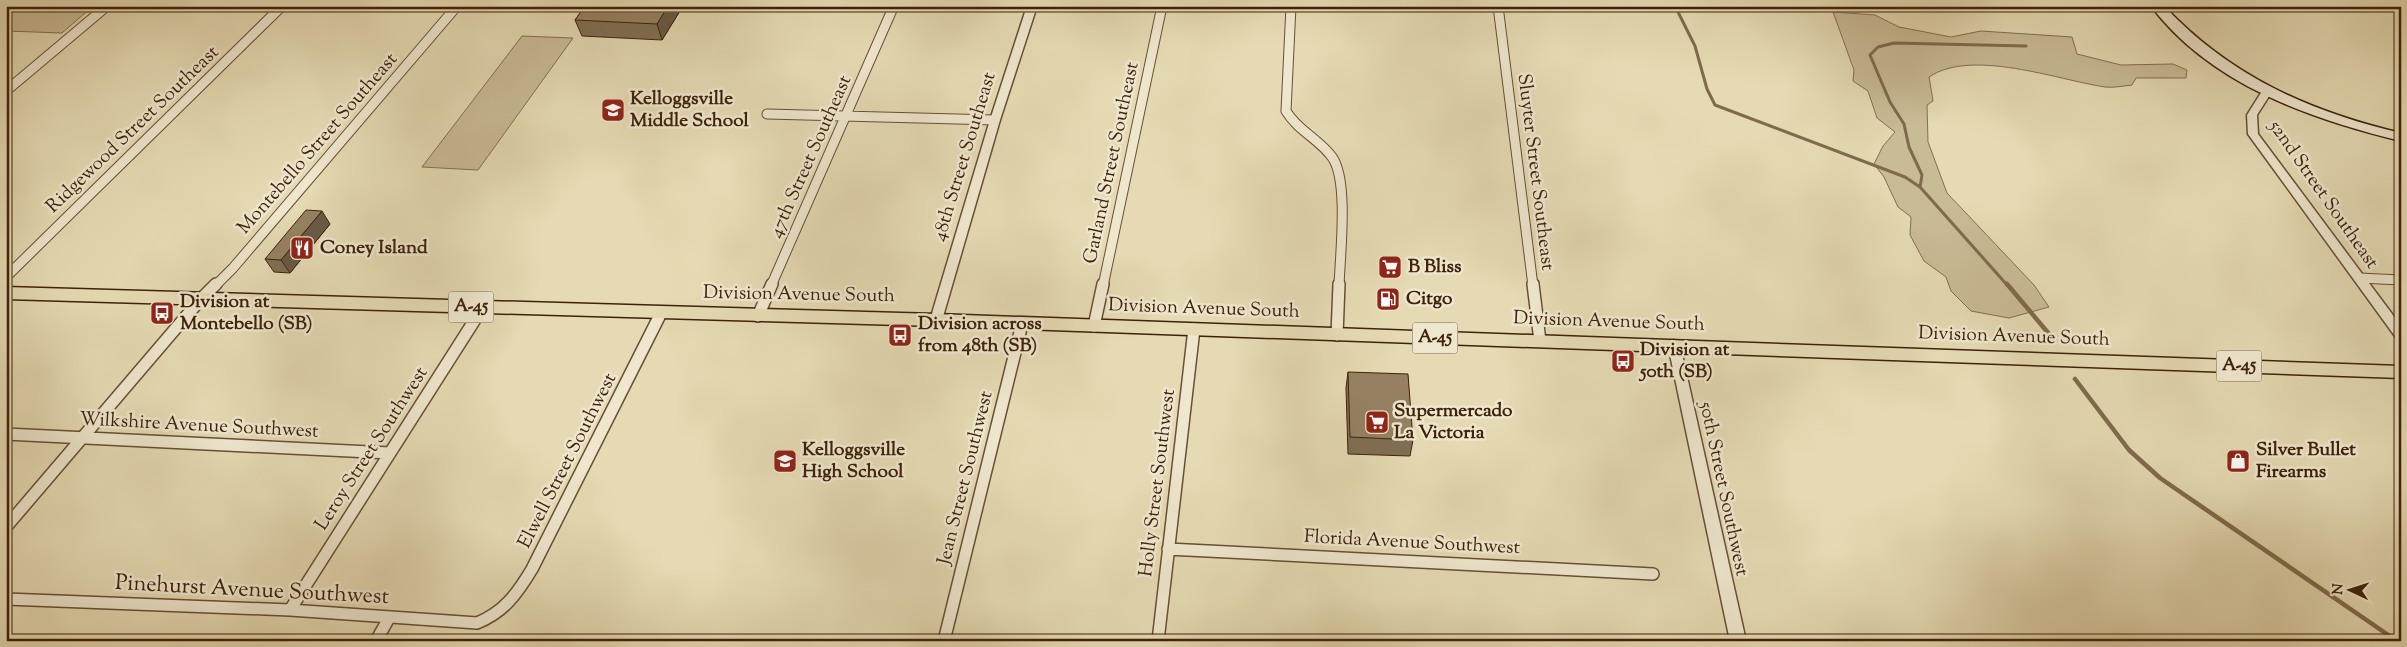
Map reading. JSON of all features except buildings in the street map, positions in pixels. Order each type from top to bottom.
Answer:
[{"type":"main road","points":[[2157,6],[2175,28],[2196,46],[2226,67],[2268,90],[2330,116],[2401,137]]},
{"type":"main road","name":"Division Avenue South","points":[[6,293],[936,320],[2401,372]]},
{"type":"street","points":[[6,91],[107,6]]},
{"type":"street","name":"Ridgewood Street Southeast","points":[[6,277],[282,6]]},
{"type":"street","name":"Montebello Street Southeast","points":[[6,527],[85,438],[200,300],[233,268],[458,6]]},
{"type":"street","name":"48th Street Southeast","points":[[936,320],[995,120],[1032,6]]},
{"type":"street","name":"Garland Street Southeast","points":[[1094,326],[1162,6]]},
{"type":"street","points":[[1291,6],[1286,111],[1292,122],[1332,155],[1338,165],[1342,180],[1337,335]]},
{"type":"street","name":"Sluyter Street Southeast","points":[[1498,6],[1540,341]]},
{"type":"street","name":"47th Street Southeast","points":[[758,316],[892,10]]},
{"type":"street","name":"52nd Street Southeast","points":[[2268,90],[2252,116],[2253,134],[2401,336]]},
{"type":"street","points":[[767,114],[995,120]]},
{"type":"street","points":[[2359,278],[2401,280]]},
{"type":"street","name":"Leroy Street Southwest","points":[[290,610],[483,307]]},
{"type":"street","name":"Elwell Street Southwest","points":[[494,616],[515,598],[532,569],[661,313]]},
{"type":"street","name":"Jean Street Southwest","points":[[944,641],[1022,324]]},
{"type":"street","name":"Holly Street Southwest","points":[[1158,641],[1194,329]]},
{"type":"street","name":"50th Street Southwest","points":[[1674,346],[1738,641]]},
{"type":"street","name":"Wilkshire Avenue Southwest","points":[[6,434],[390,453]]},
{"type":"street","name":"Florida Avenue Southwest","points":[[1168,549],[1653,574]]},
{"type":"street","name":"Pinehurst Avenue Southwest","points":[[6,599],[290,610],[477,623],[494,616]]},
{"type":"street","points":[[376,641],[389,618]]},
{"type":"shaded area","points":[[6,6],[93,6],[62,33],[6,31]]},
{"type":"shaded area","points":[[1833,12],[1875,15],[1899,27],[1951,37],[1981,31],[2072,37],[2077,54],[2121,65],[2173,64],[2187,70],[2186,78],[2136,78],[2132,85],[2111,87],[2016,68],[1991,66],[1968,65],[1947,69],[1929,77],[1933,101],[1927,105],[1928,142],[1947,193],[2034,285],[2049,307],[2009,318],[1971,311],[1951,291],[1946,277],[1924,261],[1910,235],[1911,217],[1898,207],[1884,177],[1874,164],[1883,146],[1895,132],[1877,118],[1868,91],[1853,81],[1854,70]]},
{"type":"shaded area","points":[[522,36],[573,38],[478,170],[422,167]]},
{"type":"waterway","points":[[1675,6],[1695,46],[1707,89],[1715,105],[1905,177],[1920,187]]},
{"type":"waterway","points":[[1920,187],[1922,175],[1909,147],[1904,124],[1890,102],[1870,55],[1878,47],[1894,43],[2026,46]]},
{"type":"waterway","points":[[1920,187],[2008,286]]},
{"type":"waterway","points":[[2007,284],[2055,341]]},
{"type":"waterway","points":[[2075,379],[2129,450],[2160,478],[2397,641]]},
{"type":"place","name":"Kelloggsville Middle School","points":[[613,110]]},
{"type":"place","name":"Coney Island","points":[[302,248]]},
{"type":"place","name":"B Bliss","points":[[1390,267]]},
{"type":"place","name":"Citgo","points":[[1388,299]]},
{"type":"place","name":"Division at Montebello (SB)","points":[[162,313]]},
{"type":"place","name":"Division across from 48th (SB)","points":[[900,335]]},
{"type":"place","name":"Division at 50th (SB)","points":[[1623,361]]},
{"type":"place","name":"Supermercado La Victoria","points":[[1377,422]]},
{"type":"place","name":"Kelloggsville High School","points":[[785,461]]},
{"type":"place","name":"Silver Bullet Firearms","points":[[2238,461]]}]
